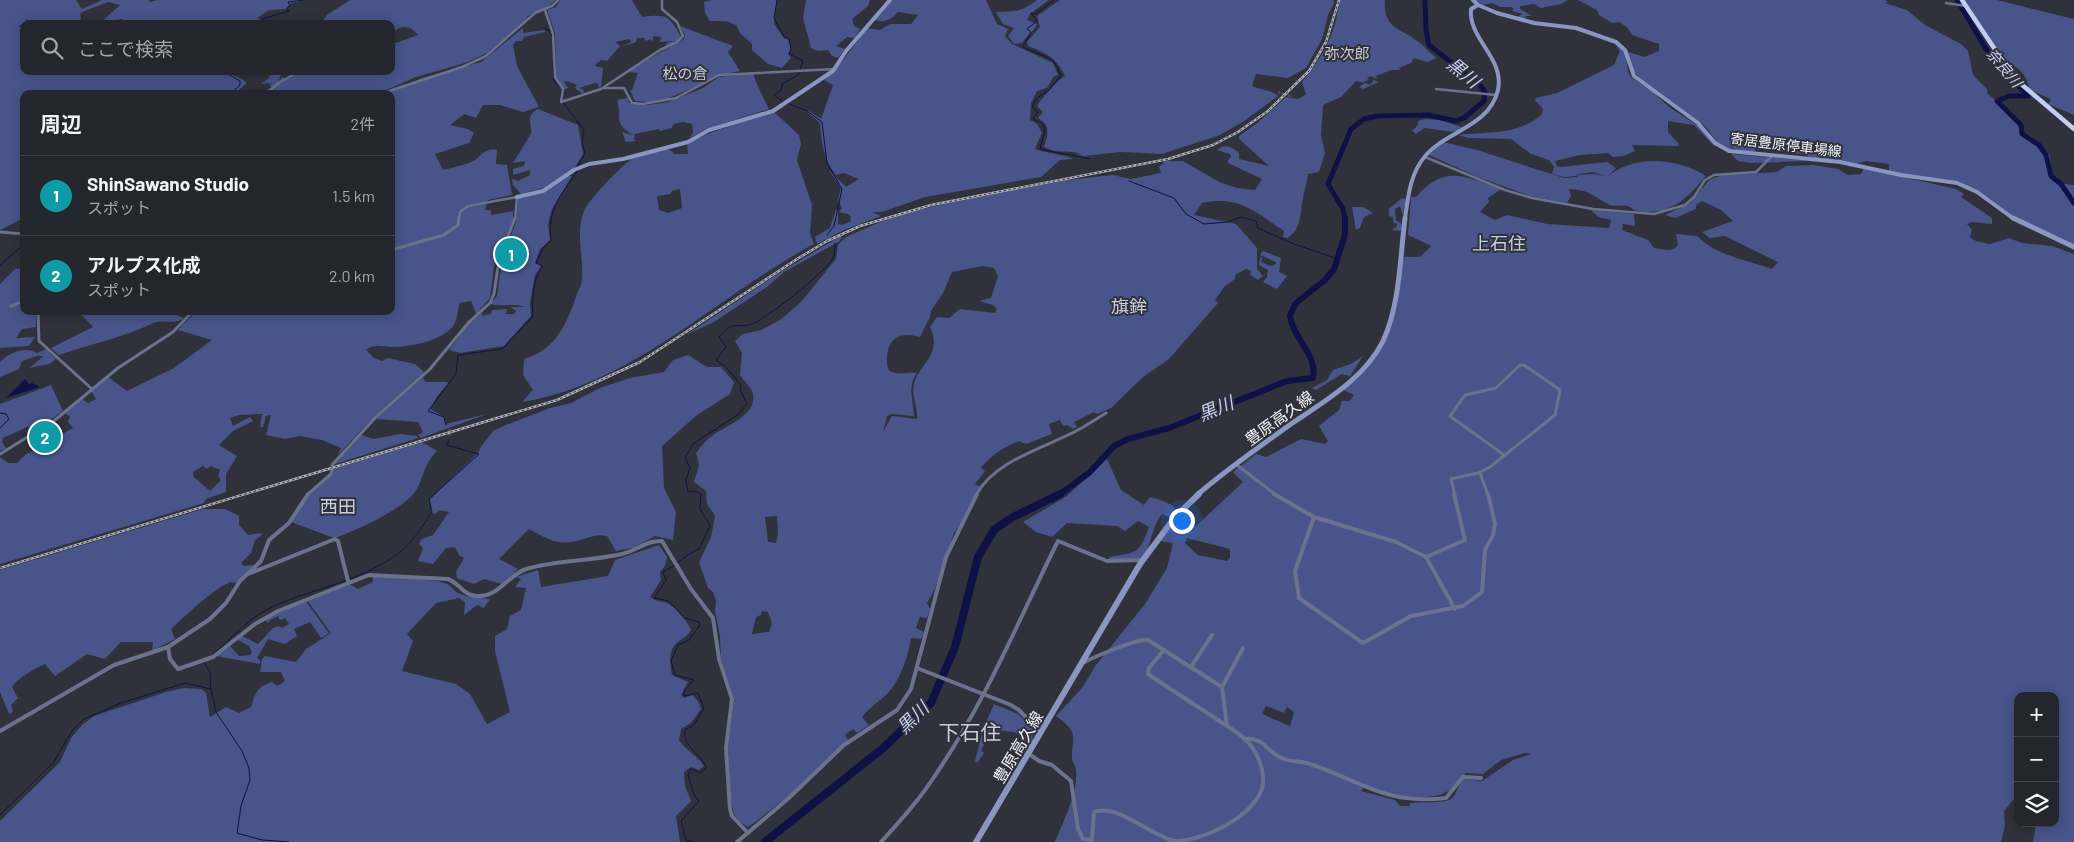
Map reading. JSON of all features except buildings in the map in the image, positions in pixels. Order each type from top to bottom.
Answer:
[{"type":"highway","points":[[1963,4],[2014,78],[2074,129]]},
{"type":"main road","points":[[517,197],[543,191],[574,170],[590,164],[623,159],[690,141],[709,130],[773,111],[835,69],[846,51],[890,0]]},
{"type":"main road","points":[[1474,0],[1478,5],[1471,9],[1470,17],[1474,29],[1492,54],[1497,67],[1499,80],[1497,95]]},
{"type":"main road","name":"寄居豊原停車場線","points":[[1478,5],[1526,21],[1576,28],[1612,40],[1625,50],[1634,77],[1654,89],[1664,100],[1698,123],[1720,146],[1734,152],[1840,162],[1892,174],[1957,182],[1977,192],[2018,222],[2074,247]]},
{"type":"main road","name":"豊原高久線","points":[[976,842],[1144,560],[1175,518],[1203,491],[1342,388],[1365,367],[1377,352],[1389,324],[1409,188],[1419,164],[1440,144],[1478,121],[1491,106],[1497,95]]},
{"type":"street","points":[[389,90],[408,82],[483,58],[513,34],[531,16],[553,6],[558,0]]},
{"type":"street","points":[[545,10],[554,34],[555,77],[563,88],[561,102],[603,88],[660,50],[682,38],[677,22],[662,9],[662,0]]},
{"type":"street","points":[[1953,0],[1956,5]]},
{"type":"street","points":[[1946,3],[1963,4]]},
{"type":"street","points":[[603,88],[624,88],[632,103],[643,104],[676,98],[719,75],[835,69]]},
{"type":"street","points":[[270,90],[293,75]]},
{"type":"street","points":[[1436,89],[1497,95]]},
{"type":"street","points":[[1425,157],[1464,171],[1485,182],[1532,198],[1596,209],[1654,214],[1684,205],[1697,193],[1701,184],[1707,178],[1718,174],[1756,172],[1772,155]]},
{"type":"street","points":[[0,731],[114,664],[154,653],[210,619],[261,560],[269,540],[289,522],[311,490],[330,474],[332,467],[375,418],[430,369],[469,322],[490,303],[494,294],[499,260],[515,222],[517,197],[468,206],[460,212],[458,225],[447,234],[395,249]]},
{"type":"street","points":[[0,232],[20,234]]},
{"type":"street","points":[[11,306],[20,303]]},
{"type":"street","points":[[38,315],[39,341],[92,389]]},
{"type":"street","points":[[0,454],[43,428],[118,368],[173,332],[189,315]]},
{"type":"street","points":[[1426,557],[1465,540],[1451,479],[1480,473],[1504,455],[1555,415],[1560,390],[1524,365],[1520,365],[1496,388],[1465,395],[1450,416],[1504,455]]},
{"type":"street","points":[[737,842],[797,791],[844,745],[897,710],[908,695],[917,668],[946,557],[982,486],[992,474],[1004,466],[1077,431],[1106,413]]},
{"type":"street","points":[[1237,465],[1274,494],[1314,517],[1396,542],[1426,557],[1455,609]]},
{"type":"street","points":[[1314,517],[1296,566],[1299,598],[1363,643],[1411,616],[1455,609],[1468,603],[1484,587],[1485,551],[1494,531],[1494,519],[1491,503],[1480,473]]},
{"type":"street","points":[[247,574],[335,539],[338,541],[348,581]]},
{"type":"street","points":[[168,646],[170,659],[178,669],[209,660],[264,618],[348,581],[375,574],[434,577],[456,582],[468,595],[482,596],[498,591],[516,574],[526,570],[623,554],[637,550],[654,540],[662,541],[691,589],[714,618],[720,659],[732,699],[726,748],[730,809],[732,816],[748,833]]},
{"type":"street","points":[[881,842],[905,818],[925,791],[983,694],[1058,541],[1107,561],[1144,560]]},
{"type":"street","points":[[1191,667],[1212,635]]},
{"type":"street","points":[[1083,663],[1101,653],[1126,647],[1142,639],[1164,650],[1222,687]]},
{"type":"street","points":[[1227,727],[1222,687],[1243,648]]},
{"type":"street","points":[[1029,754],[1039,761],[1052,765],[1072,781],[1078,829],[1083,839],[1092,840],[1094,812],[1102,809],[1171,839],[1185,842],[1220,831],[1237,819],[1260,795],[1263,788],[1262,771],[1254,751],[1245,739],[1148,674],[1148,668],[1164,650]]},
{"type":"street","points":[[917,668],[1016,708],[1041,734]]},
{"type":"street","points":[[1245,739],[1251,737],[1261,739],[1272,752],[1283,759],[1312,765],[1368,791],[1402,799],[1446,798],[1463,777],[1481,778]]},
{"type":"shaded area","points":[[0,0],[76,0],[82,9],[102,0],[150,0],[148,1],[150,2],[157,0],[305,0],[291,3],[286,9],[269,10],[257,18],[260,20],[103,20],[120,5],[108,2],[80,13],[80,20],[20,20],[18,27],[20,27],[20,75],[234,75],[247,83],[239,90],[20,90],[20,220],[0,230]]},
{"type":"shaded area","points":[[350,0],[556,0],[547,7],[528,16],[523,23],[487,53],[465,63],[416,77],[386,90],[269,90],[272,87],[269,86],[272,83],[261,84],[270,75],[281,75],[278,83],[282,77],[285,78],[291,75],[395,75],[395,42],[418,35],[412,29],[405,27],[395,30],[395,20],[324,20],[327,15]]},
{"type":"shaded area","points":[[560,0],[632,0],[642,17],[662,16],[670,20],[681,37],[676,42],[666,46],[667,43],[675,41],[659,42],[662,37],[653,36],[651,41],[651,39],[646,41],[644,38],[637,38],[636,42],[621,47],[631,42],[630,39],[615,42],[620,46],[607,61],[601,60],[595,66],[603,68],[601,87],[598,88],[599,84],[595,83],[579,88],[583,89],[584,93],[599,89],[583,94],[575,88],[577,85],[567,81],[564,82],[568,88],[563,90],[556,78],[555,33],[547,10],[556,7]]},
{"type":"shaded area","points":[[712,0],[777,0],[774,24],[784,38],[788,39],[791,49],[788,54],[791,58],[782,68],[768,64],[752,50],[752,44],[740,33],[736,25],[726,21],[710,21],[705,13],[704,2]]},
{"type":"shaded area","points":[[806,0],[870,0],[868,6],[852,19],[854,26],[860,29],[855,38],[847,37],[836,46],[845,49],[838,58],[832,56],[828,50],[818,51],[811,48],[803,18]]},
{"type":"shaded area","points":[[892,0],[986,0],[997,24],[1008,29],[1005,36],[1012,44],[1053,63],[1058,75],[1054,76],[1047,88],[1037,91],[1031,103],[1030,120],[1037,124],[1042,133],[1035,149],[1073,159],[1060,160],[1041,177],[925,197],[882,212],[872,212],[881,216],[844,230],[817,244],[815,237],[830,228],[836,209],[838,210],[838,224],[842,225],[851,221],[850,215],[839,212],[842,208],[838,200],[841,188],[829,170],[846,187],[859,179],[844,173],[836,175],[832,170],[824,151],[820,123],[806,111],[821,119],[833,85],[824,80],[841,62],[867,28],[880,30],[890,24],[911,24],[918,15],[898,12],[887,20],[874,20]]},
{"type":"shaded area","points":[[1037,0],[1049,0],[1030,14],[1027,20],[1037,24],[1034,29],[1022,43],[1014,44],[1008,36],[1014,28],[1003,24],[996,12],[1017,10]]},
{"type":"shaded area","points":[[1060,0],[1333,0],[1334,3],[1328,15],[1322,39],[1306,68],[1288,78],[1256,74],[1252,86],[1273,92],[1278,96],[1244,121],[1220,135],[1162,154],[1121,152],[1083,156],[1074,152],[1054,151],[1044,147],[1047,138],[1047,127],[1038,118],[1043,112],[1037,106],[1045,95],[1065,76],[1055,60],[1028,46],[1027,42],[1040,27],[1037,16]]},
{"type":"shaded area","points":[[1340,0],[1385,0],[1386,16],[1393,26],[1419,42],[1437,58],[1427,62],[1414,58],[1411,63],[1399,68],[1401,70],[1391,70],[1376,76],[1377,79],[1370,76],[1367,78],[1369,80],[1363,82],[1370,85],[1374,80],[1379,82],[1363,89],[1359,87],[1365,83],[1356,81],[1341,97],[1323,105],[1321,136],[1325,153],[1319,172],[1308,174],[1300,220],[1292,235],[1287,238],[1283,237],[1284,231],[1237,203],[1215,201],[1202,203],[1194,215],[1236,224],[1257,248],[1257,269],[1263,276],[1258,280],[1250,275],[1251,271],[1246,269],[1235,275],[1235,279],[1225,286],[1215,300],[1218,303],[1169,359],[1143,377],[1111,408],[1097,414],[1094,412],[1074,422],[1077,427],[1073,429],[1067,425],[1063,426],[1060,420],[1049,424],[1052,434],[1026,444],[1019,441],[1013,443],[985,463],[981,468],[985,471],[975,484],[980,487],[961,524],[954,533],[935,589],[927,603],[930,609],[927,618],[920,617],[916,628],[924,632],[921,639],[911,638],[908,653],[895,684],[862,717],[869,725],[857,733],[853,729],[845,735],[848,740],[804,784],[755,822],[748,827],[740,822],[734,814],[731,799],[728,747],[734,699],[721,658],[720,636],[715,611],[716,601],[713,592],[708,588],[699,562],[711,537],[715,516],[707,504],[706,491],[694,482],[699,465],[696,453],[710,438],[745,414],[753,402],[753,394],[750,387],[740,375],[742,353],[735,341],[743,334],[761,330],[780,320],[801,302],[836,259],[838,245],[846,237],[894,216],[939,205],[1066,180],[1113,175],[1131,179],[1161,173],[1159,167],[1164,161],[1183,161],[1219,182],[1237,188],[1255,190],[1262,179],[1228,163],[1231,157],[1230,154],[1217,150],[1228,147],[1239,153],[1239,159],[1269,166],[1239,139],[1239,136],[1256,124],[1286,97],[1298,99],[1306,94],[1302,82],[1328,42],[1335,24]],"holes":[[[983,266],[994,268],[998,276],[991,298],[979,301],[993,305],[997,309],[995,313],[960,309],[949,318],[937,317],[930,327],[934,345],[932,352],[914,384],[913,393],[917,419],[892,416],[883,432],[887,416],[891,414],[914,416],[911,388],[917,373],[896,373],[889,370],[887,364],[888,352],[892,341],[906,335],[920,337],[931,311],[943,293],[952,272]],[[777,516],[778,534],[776,543],[768,542],[765,517]],[[762,611],[768,612],[772,623],[769,632],[752,634],[756,617],[761,615]]]},
{"type":"shaded area","points":[[1475,0],[1568,0],[1561,4],[1541,8],[1534,4],[1520,6],[1520,9],[1532,16],[1525,16],[1527,17],[1522,19],[1516,17],[1523,14],[1512,11],[1514,9],[1511,7],[1500,7],[1492,3],[1483,5]]},
{"type":"shaded area","points":[[1578,0],[1885,0],[1888,2],[1885,3],[1907,10],[1925,25],[1961,44],[1968,51],[1973,75],[1987,89],[1987,93],[2010,110],[2020,121],[2023,134],[2042,145],[2050,156],[2052,176],[2064,184],[2074,185],[2074,249],[2025,224],[1963,184],[1889,172],[1889,164],[1866,161],[1856,164],[1809,157],[1802,154],[1755,149],[1756,153],[1736,150],[1727,144],[1736,152],[1719,145],[1705,126],[1634,72],[1628,52],[1644,57],[1659,51],[1659,44],[1632,35],[1627,27],[1619,22],[1612,23],[1599,15],[1597,10]]},
{"type":"shaded area","points":[[1965,0],[1997,0],[2074,19],[2074,115],[2048,104],[2051,100],[2029,88],[2021,71],[2005,63]]},
{"type":"shaded area","points":[[680,26],[733,46],[728,52],[740,71],[712,77],[702,84],[664,100],[635,101],[630,90],[632,90],[638,73],[626,72],[684,39],[685,35]]},
{"type":"shaded area","points":[[523,28],[523,33],[545,30],[545,32],[524,37],[522,41],[516,41],[513,45],[517,66],[539,107],[523,112],[500,105],[483,105],[476,118],[464,114],[450,125],[468,129],[474,133],[469,143],[435,154],[443,170],[472,162],[487,151],[493,150],[497,150],[496,164],[507,165],[512,195],[488,200],[485,210],[491,210],[491,215],[513,211],[513,222],[494,267],[490,298],[476,314],[471,301],[460,303],[455,324],[441,336],[434,339],[399,347],[376,346],[366,350],[374,358],[382,361],[388,358],[415,364],[424,372],[367,424],[338,455],[341,448],[322,440],[300,436],[285,439],[266,435],[271,415],[266,416],[263,427],[260,427],[262,414],[239,415],[230,418],[233,426],[250,417],[253,421],[233,431],[219,445],[237,456],[226,474],[226,492],[206,499],[204,503],[0,564],[0,457],[8,463],[17,463],[26,454],[58,440],[57,437],[73,428],[68,422],[70,417],[65,413],[82,399],[88,403],[96,399],[91,391],[108,377],[127,391],[174,368],[212,340],[178,330],[192,315],[395,315],[394,90],[422,78],[481,62]],"holes":[[[203,466],[207,469],[211,466],[220,470],[218,476],[221,480],[210,491],[194,477],[193,472]]]},
{"type":"shaded area","points":[[1614,43],[1625,52],[1628,72],[1631,77],[1652,91],[1669,107],[1700,127],[1716,145],[1714,146],[1694,125],[1668,121],[1668,132],[1679,144],[1677,146],[1632,145],[1635,151],[1624,156],[1613,157],[1608,153],[1580,155],[1555,161],[1557,166],[1561,167],[1607,162],[1616,168],[1607,177],[1630,165],[1656,161],[1682,165],[1706,176],[1684,199],[1676,204],[1659,211],[1637,211],[1627,206],[1610,205],[1586,192],[1569,189],[1571,196],[1567,203],[1533,197],[1478,177],[1429,155],[1443,142],[1477,150],[1564,178],[1594,174],[1604,176],[1593,172],[1564,177],[1552,174],[1554,167],[1549,160],[1531,154],[1511,139],[1469,138],[1458,135],[1513,129],[1533,121],[1542,114],[1543,109],[1535,100],[1536,98],[1557,93],[1614,65],[1620,51]]},
{"type":"shaded area","points":[[753,73],[769,109],[706,129],[690,138],[693,132],[692,124],[683,122],[673,124],[672,128],[660,131],[659,129],[635,134],[634,139],[636,141],[626,142],[622,132],[633,135],[622,127],[620,123],[617,100],[628,98],[629,103],[648,105],[668,102],[703,88],[719,77]]},
{"type":"shaded area","points":[[538,109],[578,125],[583,154],[574,169],[543,188],[521,194],[513,185],[512,179],[518,181],[530,175],[530,170],[513,175],[513,169],[524,166],[525,161],[513,163],[531,134],[530,117]]},
{"type":"shaded area","points":[[773,111],[799,135],[801,144],[797,160],[812,205],[810,233],[814,244],[778,265],[638,358],[601,377],[563,392],[522,402],[533,390],[523,375],[524,359],[544,349],[559,334],[569,315],[581,284],[580,228],[581,219],[587,206],[606,183],[633,158],[666,147],[675,154],[688,154],[687,144],[710,133]],"holes":[[[680,189],[682,208],[668,213],[659,210],[657,196],[670,194],[672,191]]]},
{"type":"shaded area","points":[[1425,119],[1440,120],[1464,128],[1453,132],[1424,128],[1416,134],[1412,131],[1418,125],[1418,121]]},
{"type":"shaded area","points":[[1731,154],[1837,163],[1807,161],[1750,163],[1738,161]]},
{"type":"shaded area","points":[[1813,165],[1838,169],[1848,175],[1861,174],[1864,168],[1956,189],[1964,194],[1961,197],[1992,218],[1992,224],[1971,222],[1967,224],[1972,230],[1970,237],[1976,241],[1990,244],[2009,238],[2022,243],[2052,246],[2074,254],[2074,842],[2033,842],[2035,827],[2059,827],[2059,692],[2014,692],[2014,799],[2004,811],[2005,826],[2001,842],[1055,842],[1069,807],[1076,779],[1076,769],[1072,759],[1072,731],[1056,716],[1082,688],[1096,665],[1145,604],[1167,568],[1173,543],[1161,541],[1177,518],[1195,527],[1243,482],[1233,472],[1256,454],[1266,457],[1301,439],[1325,444],[1328,441],[1319,426],[1339,410],[1342,401],[1350,401],[1354,395],[1343,390],[1378,353],[1396,306],[1402,261],[1405,257],[1420,257],[1431,246],[1408,235],[1411,197],[1416,197],[1427,186],[1446,176],[1466,177],[1501,189],[1488,198],[1489,202],[1480,212],[1495,220],[1507,215],[1547,224],[1609,228],[1611,220],[1598,217],[1591,210],[1634,214],[1635,226],[1623,224],[1622,230],[1648,240],[1654,248],[1673,249],[1678,245],[1676,234],[1697,236],[1704,243],[1722,252],[1772,269],[1778,262],[1725,236],[1710,238],[1702,232],[1733,221],[1721,210],[1702,201],[1696,205],[1696,209],[1675,218],[1665,215],[1690,203],[1710,179],[1724,175],[1777,172],[1786,166]],"holes":[[[1187,538],[1230,549],[1230,558],[1227,561],[1198,555],[1185,543]],[[1266,706],[1284,713],[1287,707],[1294,712],[1290,726],[1262,714]],[[1525,753],[1532,754],[1513,760],[1482,781],[1464,779],[1453,797],[1448,800],[1410,803],[1410,806],[1400,806],[1395,800],[1361,791],[1364,787],[1408,796],[1431,797],[1450,790],[1466,773],[1483,774],[1501,760]]]},
{"type":"shaded area","points":[[568,176],[572,176],[552,209],[548,224],[550,240],[540,249],[535,263],[541,266],[535,275],[530,303],[531,316],[504,346],[460,353],[449,350],[470,322],[483,312],[482,316],[491,314],[492,310],[507,309],[506,314],[514,314],[516,311],[510,307],[525,307],[490,304],[497,296],[501,268],[510,267],[516,260],[529,258],[529,252],[526,251],[505,251],[516,222],[518,198],[532,196],[545,191]]},
{"type":"shaded area","points":[[1402,198],[1406,199],[1403,216],[1400,206],[1395,209],[1396,220],[1401,224],[1401,231],[1392,230],[1397,224],[1393,222],[1393,217],[1389,216],[1389,209]]},
{"type":"shaded area","points":[[1352,207],[1363,207],[1373,213],[1364,217],[1360,228],[1356,230]]},
{"type":"shaded area","points":[[842,235],[840,241],[784,272],[767,287],[714,322],[686,335],[779,273]]},
{"type":"shaded area","points":[[1263,251],[1281,258],[1279,272],[1287,276],[1277,289],[1263,282],[1267,277],[1268,270],[1259,265],[1260,258],[1263,257],[1261,262],[1271,266],[1275,265],[1276,262],[1260,255]]},
{"type":"shaded area","points":[[20,268],[20,300],[18,303],[20,303],[20,315],[36,315],[36,327],[22,329],[16,338],[35,337],[29,346],[0,348],[0,284],[15,269]]},
{"type":"shaded area","points":[[82,315],[177,315],[184,318],[176,321],[155,322],[129,333],[59,355],[51,348],[93,327]]},
{"type":"shaded area","points":[[46,349],[56,359],[49,364],[29,368],[44,356],[37,356],[22,361],[19,369],[0,377],[0,362],[8,355],[22,350],[37,353]]},
{"type":"shaded area","points":[[688,355],[707,367],[721,367],[734,382],[730,394],[697,415],[662,446],[664,488],[676,512],[673,540],[655,536],[633,548],[616,551],[607,536],[593,536],[565,543],[549,539],[529,529],[499,559],[518,569],[502,584],[484,579],[474,584],[457,578],[456,572],[464,558],[459,555],[455,547],[446,548],[433,564],[418,561],[423,548],[419,544],[422,539],[433,535],[449,512],[439,510],[436,514],[432,513],[429,500],[478,453],[493,431],[550,408],[571,403],[600,388],[630,378],[664,372],[673,360]]},
{"type":"shaded area","points":[[1363,356],[1350,376],[1342,374],[1316,390],[1312,388],[1327,380],[1333,370],[1351,364]]},
{"type":"shaded area","points":[[423,377],[425,382],[447,382],[448,384],[438,395],[430,409],[443,416],[446,424],[487,414],[421,438],[418,435],[423,432],[418,422],[376,419]]},
{"type":"shaded area","points":[[25,379],[29,384],[32,383],[40,387],[6,398]]},
{"type":"shaded area","points":[[51,385],[63,411],[49,421],[45,419],[3,438],[2,442],[6,448],[0,451],[0,404]]},
{"type":"shaded area","points":[[400,434],[417,436],[418,438],[335,464],[361,435],[374,439]]},
{"type":"shaded area","points":[[422,442],[437,451],[426,467],[415,492],[400,506],[353,531],[334,538],[291,522],[304,501],[333,469]]},
{"type":"shaded area","points":[[1107,459],[1121,490],[1144,505],[1150,497],[1162,500],[1178,512],[1171,518],[1162,514],[1158,519],[1143,558],[1109,560],[1109,557],[1136,551],[1142,543],[1149,527],[1138,521],[1125,531],[1117,526],[1067,523],[1052,537],[1036,532],[1023,522],[1067,496]]},
{"type":"shaded area","points":[[203,509],[225,509],[239,516],[239,525],[248,535],[262,533],[255,540],[251,553],[241,563],[244,566],[254,565],[236,583],[230,582],[199,603],[171,629],[175,639],[152,651],[153,642],[121,642],[105,659],[87,654],[55,676],[45,664],[32,671],[12,687],[18,698],[11,705],[13,712],[9,714],[0,692],[0,570]]},
{"type":"shaded area","points":[[659,545],[667,557],[665,566],[660,572],[661,580],[650,597],[673,606],[691,630],[673,648],[670,657],[672,675],[688,682],[681,695],[684,698],[692,695],[698,701],[701,709],[691,723],[681,729],[679,740],[704,766],[699,770],[691,767],[684,772],[685,786],[691,801],[676,816],[680,842],[0,842],[0,821],[60,762],[71,738],[82,725],[94,716],[166,692],[184,688],[201,689],[206,693],[210,717],[226,707],[239,713],[251,707],[255,694],[260,688],[272,682],[277,686],[285,681],[281,672],[260,672],[262,659],[265,656],[296,662],[306,649],[331,633],[307,600],[348,583],[358,589],[373,582],[373,575],[437,581],[448,584],[456,592],[466,596],[490,599],[484,608],[477,605],[464,615],[465,602],[459,598],[436,603],[407,634],[413,641],[402,671],[456,684],[470,694],[487,724],[510,712],[495,651],[495,636],[507,629],[510,616],[521,610],[526,588],[515,587],[521,579],[516,577],[538,570],[541,587],[608,576],[615,560]]},
{"type":"shaded area","points":[[305,600],[329,633],[321,638],[310,622],[294,629],[297,636],[285,644],[268,639],[257,658],[260,660],[260,664],[216,656],[230,646],[239,656],[250,655],[252,652],[249,646],[238,640],[242,636],[258,644],[273,628],[279,626],[282,628],[289,624],[285,618],[280,620],[278,616],[268,623],[264,619]]},
{"type":"shaded area","points":[[994,704],[1018,714],[1033,728],[1032,745],[1029,750],[1024,747],[1024,737],[1014,732],[995,730],[988,736],[981,751],[984,753],[977,763],[975,761],[983,729]]},
{"type":"waterway","points":[[262,20],[289,11],[286,9],[290,6],[288,2],[304,0]]},
{"type":"waterway","points":[[777,0],[774,18],[784,37],[789,39],[791,49],[789,54],[803,61],[798,75],[782,84],[782,89],[774,95],[783,102]]},
{"type":"waterway","points":[[1054,0],[1036,14],[1031,13],[1037,21],[1027,29],[1031,32],[1023,47],[1053,60],[1061,75],[1049,90],[1037,98],[1032,107],[1038,112],[1033,119],[1042,123],[1045,129],[1040,149],[1090,159]]},
{"type":"waterway","name":"黒川","points":[[1345,219],[1343,209],[1328,184],[1351,129],[1364,119],[1377,116],[1428,115],[1456,121],[1464,118],[1484,101],[1485,92],[1479,84],[1429,45],[1426,30],[1425,0]]},
{"type":"waterway","name":"奈良川","points":[[1957,0],[1986,49],[2028,96],[2009,96],[1997,101],[2021,125],[2022,134],[2039,145],[2046,155],[2051,176],[2061,184],[2074,203]]},
{"type":"waterway","points":[[545,29],[550,30],[552,36]]},
{"type":"waterway","points":[[553,62],[554,81],[562,89],[560,102]]},
{"type":"waterway","points":[[230,75],[240,81],[240,85],[234,90]]},
{"type":"waterway","points":[[563,102],[584,130],[582,142],[585,153],[578,166]]},
{"type":"waterway","points":[[787,103],[807,111],[822,122],[827,163],[842,189],[834,226],[827,235]]},
{"type":"waterway","points":[[446,425],[444,417],[428,411],[456,374],[458,355],[502,349],[533,316],[535,283],[543,266],[536,263],[543,248],[551,241],[550,230],[553,211],[578,170]]},
{"type":"waterway","points":[[1129,181],[1174,198],[1186,214],[1204,224],[1228,222],[1241,217],[1256,221],[1258,228],[1291,243],[1338,259]]},
{"type":"waterway","name":"黒川","points":[[1059,495],[1090,472],[1114,446],[1128,439],[1169,428],[1287,381],[1313,378],[1314,369],[1312,361],[1295,331],[1290,315],[1296,303],[1325,280],[1334,269],[1345,235],[1345,219]]},
{"type":"waterway","points":[[695,842],[686,840],[681,821],[699,801],[694,795],[688,775],[691,769],[701,773],[706,767],[689,746],[685,730],[694,725],[704,708],[698,693],[684,696],[684,691],[694,680],[675,675],[671,661],[678,645],[689,640],[700,625],[699,622],[684,618],[669,601],[654,598],[666,580],[663,572],[699,549],[710,526],[700,509],[701,494],[695,491],[688,492],[686,480],[690,468],[685,457],[694,443],[739,414],[747,403],[740,390],[741,385],[725,366],[716,360],[726,347],[719,337],[733,326],[749,325],[756,322],[794,295],[828,264],[834,256],[835,243]]},
{"type":"waterway","points":[[0,265],[20,248]]},
{"type":"waterway","points":[[0,413],[6,414],[9,419],[0,428]]},
{"type":"waterway","points":[[212,655],[246,624],[268,609],[370,570],[386,562],[406,547],[432,512],[429,499],[479,454],[446,445],[449,440]]},
{"type":"waterway","name":"黒川","points":[[765,842],[882,749],[931,703],[955,647],[978,557],[994,530],[1011,518],[1060,494]]},
{"type":"waterway","points":[[204,662],[210,672],[211,689]]},
{"type":"waterway","points":[[0,815],[53,763],[72,731],[84,719],[121,703],[185,683],[211,689]]},
{"type":"waterway","points":[[211,689],[216,712],[242,751],[249,768],[250,780],[241,806],[237,833],[262,840],[289,842]]},
{"type":"tunnel","points":[[1278,92],[1292,97]]},
{"type":"tunnel","points":[[449,429],[450,436]]},
{"type":"railway","points":[[0,568],[557,400],[640,362],[797,259],[827,241],[860,226],[931,205],[1168,159],[1213,145],[1238,132],[1268,111],[1309,71],[1326,42],[1339,0]]},
{"type":"place","name":"ShinSawano Studio","points":[[511,254]]},
{"type":"place","name":"アルプス化成","points":[[45,437]]},
{"type":"district","name":"弥次郎","points":[[1347,54]]},
{"type":"district","name":"松の倉","points":[[685,74]]},
{"type":"district","name":"上石住","points":[[1499,244]]},
{"type":"district","name":"旗鉾","points":[[1129,307]]},
{"type":"district","name":"西田","points":[[338,507]]},
{"type":"district","name":"下石住","points":[[970,733]]}]
